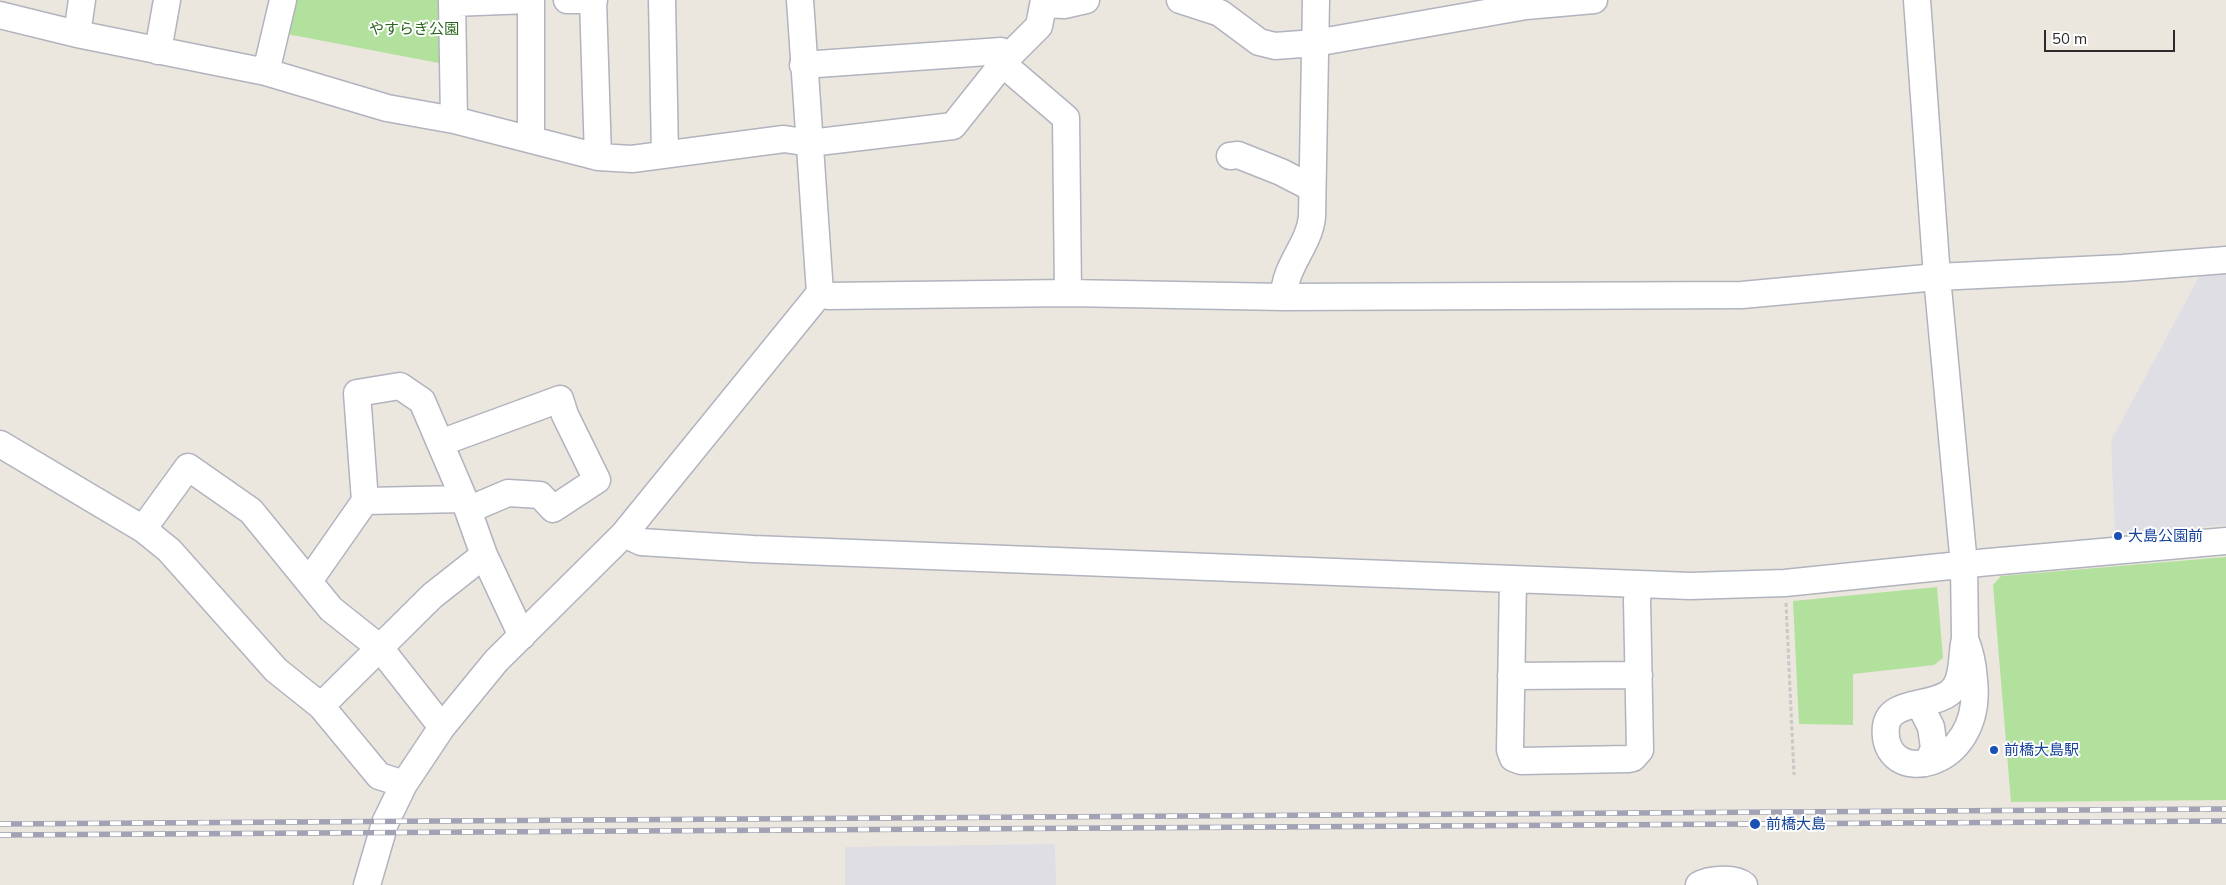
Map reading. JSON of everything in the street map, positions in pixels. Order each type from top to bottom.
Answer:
[{"type":"street","points":[[77,34],[82,0]]},
{"type":"street","points":[[158,51],[167,0]]},
{"type":"street","points":[[266,72],[283,0]]},
{"type":"street","points":[[454,120],[452,2],[530,0],[531,139]]},
{"type":"street","points":[[567,0],[594,0],[598,157]]},
{"type":"street","points":[[662,0],[665,154]]},
{"type":"street","points":[[366,884],[385,823],[404,784],[442,727],[496,661],[624,534],[820,293],[800,0]]},
{"type":"street","points":[[0,15],[77,34],[266,72],[387,108],[454,120],[598,157],[632,159],[784,139],[810,143],[953,126],[1005,61],[1039,26],[1044,2],[1064,5],[1086,0]]},
{"type":"street","points":[[1180,0],[1221,7],[1264,45],[1316,43],[1423,12],[1526,3],[1594,0]]},
{"type":"street","points":[[1284,297],[1285,280],[1311,222],[1316,0]]},
{"type":"street","points":[[1917,0],[1938,277],[1964,565],[1965,640],[1961,654],[1961,673],[1956,687],[1950,694],[1942,698],[1902,708],[1889,718],[1886,724],[1889,745],[1894,754],[1908,763],[1928,762],[1950,753],[1964,738],[1972,720],[1976,696],[1972,654],[1965,640]]},
{"type":"street","points":[[803,65],[1001,51],[1005,61],[1066,118],[1068,293]]},
{"type":"street","points":[[1230,156],[1238,156],[1281,172],[1312,188]]},
{"type":"street","points":[[820,293],[838,296],[1068,293],[1284,297],[1742,295],[1938,277],[2123,268],[2226,260]]},
{"type":"street","points":[[310,582],[365,501],[357,393],[400,386],[422,401],[466,504],[484,555],[522,636]]},
{"type":"street","points":[[365,501],[466,504],[508,493],[540,495],[553,510],[597,480],[565,415],[560,399],[440,444]]},
{"type":"street","points":[[0,444],[143,529],[169,550],[276,670],[321,706],[379,776],[404,784]]},
{"type":"street","points":[[143,529],[188,467],[251,511],[331,608],[380,648],[442,727]]},
{"type":"street","points":[[624,534],[640,542],[753,549],[1690,586],[1786,584],[2226,540]]},
{"type":"street","points":[[321,706],[432,596],[484,555]]},
{"type":"street","points":[[1513,580],[1510,750],[1513,758],[1521,761],[1633,758],[1641,746],[1639,584]]},
{"type":"street","points":[[1511,676],[1639,675]]},
{"type":"street","points":[[1912,705],[1922,709],[1931,727],[1934,748],[1928,762]]},
{"type":"street","points":[[1699,885],[1706,881],[1737,880],[1744,885]]},
{"type":"path","points":[[1786,584],[1794,775]]},
{"type":"shaded area","points":[[2226,268],[2226,525],[2115,534],[2111,441],[2202,271]]},
{"type":"shaded area","points":[[1055,844],[1056,885],[845,885],[845,847]]},
{"type":"green space","name":"やすらぎ公園","points":[[292,0],[443,0],[444,64],[287,34]]},
{"type":"green space","points":[[2226,557],[2226,800],[2011,802],[1993,585],[2001,576]]},
{"type":"green space","points":[[1937,587],[1943,658],[1934,665],[1853,674],[1853,725],[1799,724],[1793,601]]},
{"type":"railway","points":[[0,824],[2226,809]]},
{"type":"railway","points":[[0,835],[2226,821]]},
{"type":"place","name":"大島公園前","points":[[2118,536]]},
{"type":"place","name":"前橋大島駅","points":[[1994,750]]},
{"type":"place","name":"前橋大島","points":[[1755,824]]}]
